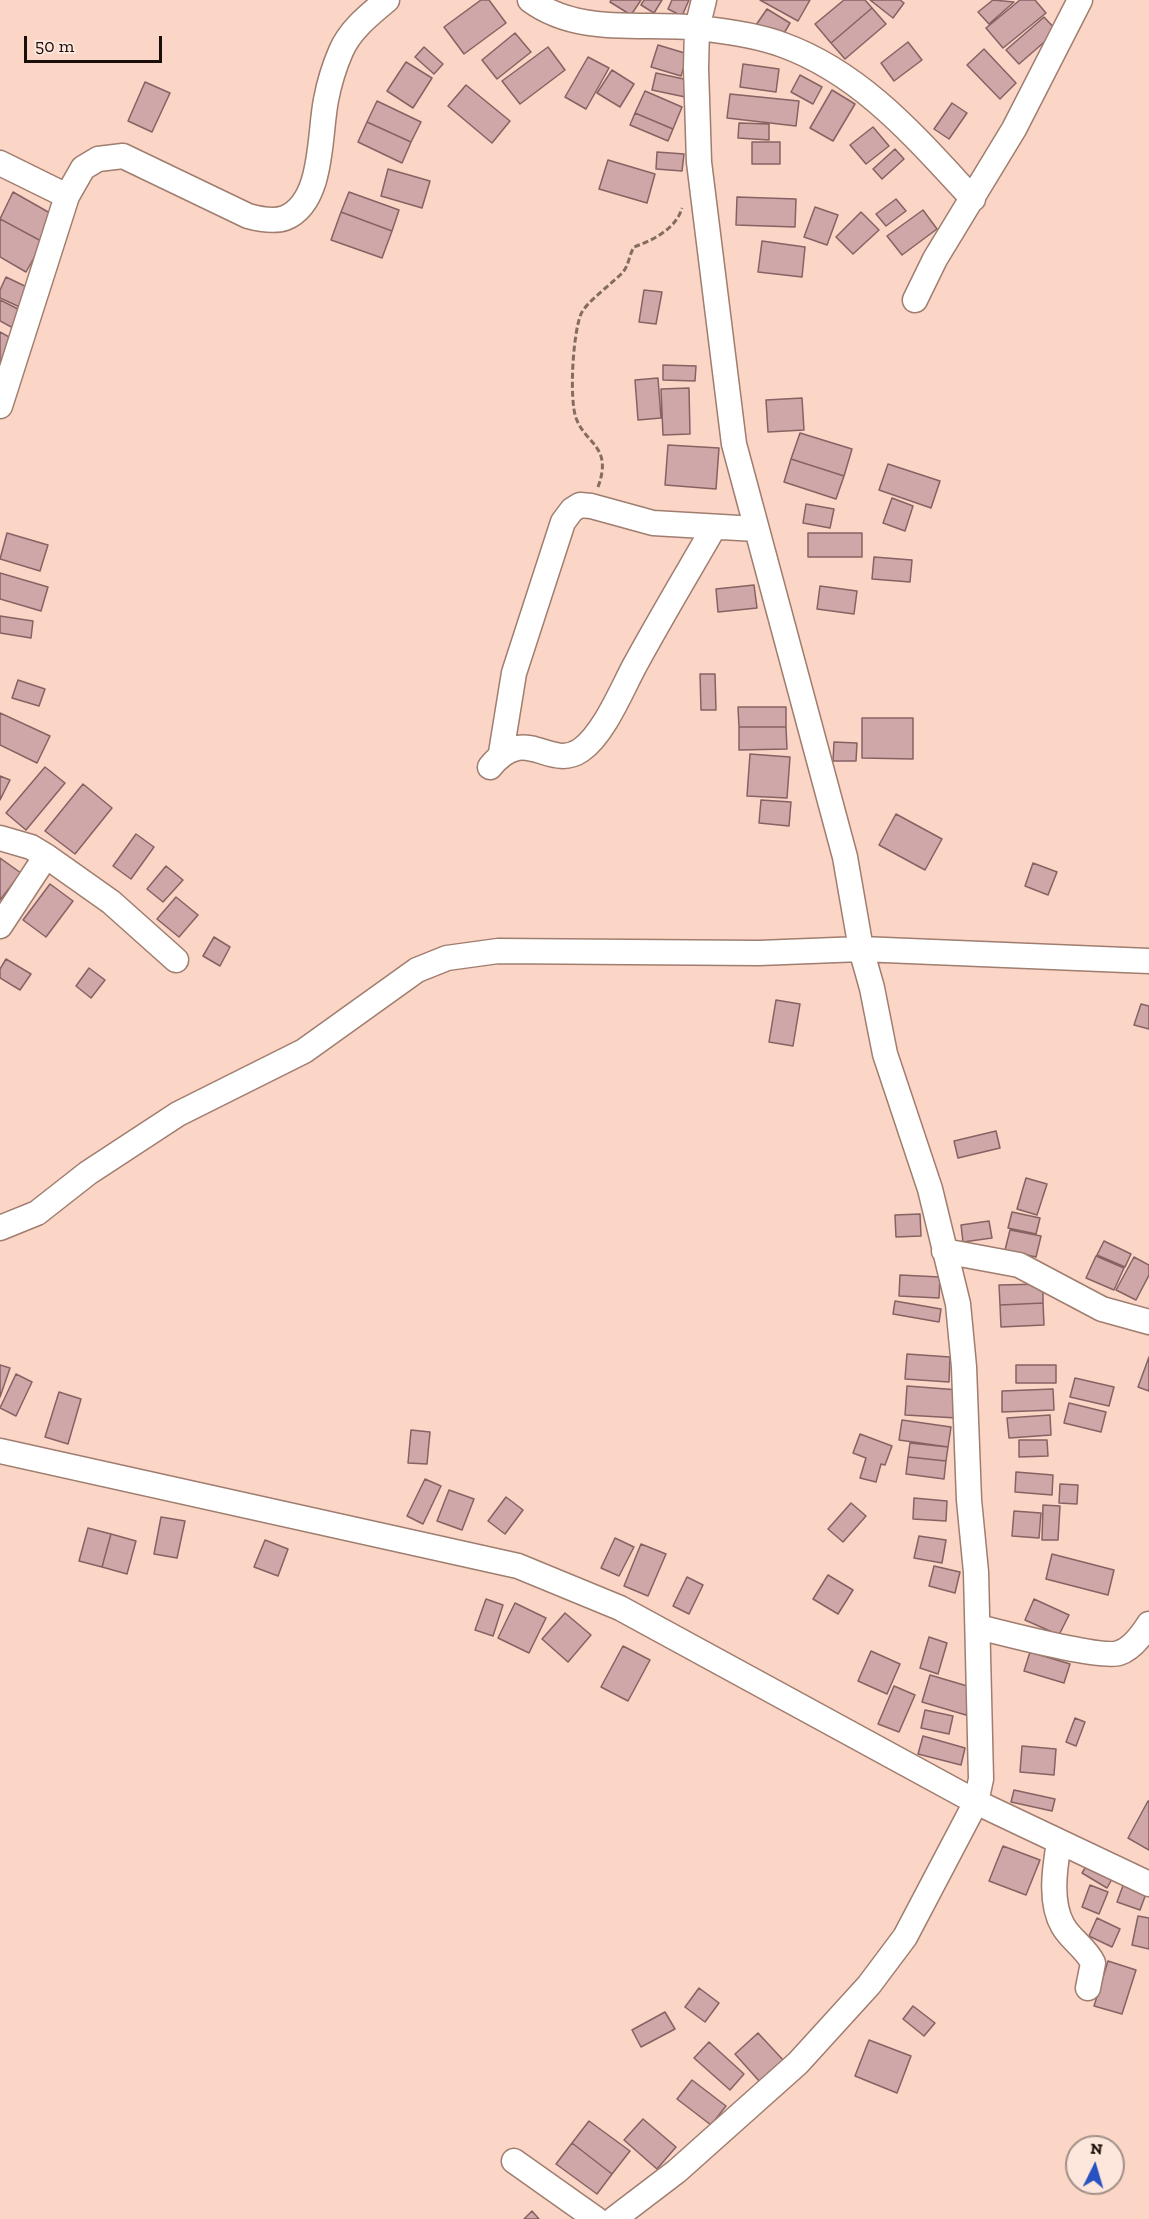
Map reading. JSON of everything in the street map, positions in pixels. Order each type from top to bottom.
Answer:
[{"type":"street","points":[[2,395],[68,196],[83,168],[98,159],[123,156],[248,216],[263,220],[284,218],[302,204],[311,186],[318,164],[325,101],[341,52],[350,35],[387,0]]},
{"type":"street","points":[[530,0],[566,19],[697,28],[782,45],[840,74],[892,114],[932,152],[973,199]]},
{"type":"street","points":[[614,2219],[677,2171],[798,2063],[869,1985],[905,1937],[976,1802],[981,1779],[978,1627],[964,1367],[958,1305],[927,1181],[885,1053],[872,988],[861,949],[845,856],[734,444],[701,175],[696,68],[697,28],[704,0]]},
{"type":"street","points":[[915,300],[935,259],[1014,129],[1080,0]]},
{"type":"street","points":[[0,163],[68,196]]},
{"type":"street","points":[[713,529],[622,692],[584,748],[573,755],[559,756],[520,747],[496,760],[514,673],[563,522],[572,510],[580,505],[591,506],[653,524],[713,529],[756,529]]},
{"type":"street","points":[[0,838],[31,847],[46,856],[111,902],[176,960]]},
{"type":"street","points":[[0,926],[46,856]]},
{"type":"street","points":[[0,1228],[37,1214],[88,1173],[178,1114],[304,1051],[417,970],[447,958],[498,951],[759,953],[861,949],[1149,961]]},
{"type":"street","points":[[944,1251],[1019,1265],[1102,1309],[1149,1322]]},
{"type":"street","points":[[0,1451],[518,1566],[620,1608],[976,1802],[1149,1884]]},
{"type":"street","points":[[978,1627],[1095,1653],[1119,1653],[1139,1639],[1149,1624]]},
{"type":"street","points":[[1059,1842],[1053,1877],[1058,1908],[1062,1925],[1093,1963],[1088,1988]]},
{"type":"street","points":[[514,2162],[596,2219]]},
{"type":"path","points":[[591,506],[602,475],[599,448],[576,419],[571,389],[575,334],[582,311],[626,269],[634,247],[661,235],[681,213],[684,201]]},
{"type":"building","points":[[481,0],[489,0],[506,23],[464,54],[444,27]]},
{"type":"building","points":[[611,0],[641,0],[631,15],[610,2]]},
{"type":"building","points":[[644,0],[662,0],[654,13],[641,5]]},
{"type":"building","points":[[672,0],[689,0],[682,16],[668,9]]},
{"type":"building","points":[[760,0],[810,0],[798,21]]},
{"type":"building","points":[[844,0],[865,0],[872,8],[831,43],[815,24]]},
{"type":"building","points":[[870,0],[900,0],[904,3],[893,18]]},
{"type":"building","points":[[993,0],[1014,2],[989,24],[978,12]]},
{"type":"building","points":[[1020,0],[1035,0],[1046,13],[1003,48],[986,28]]},
{"type":"building","points":[[872,8],[886,24],[845,59],[831,43]]},
{"type":"building","points":[[767,9],[790,23],[780,40],[756,25]]},
{"type":"building","points":[[1044,17],[1057,31],[1019,64],[1006,50]]},
{"type":"building","points":[[515,33],[531,52],[497,79],[482,60]]},
{"type":"building","points":[[908,42],[922,60],[894,81],[881,63]]},
{"type":"building","points":[[658,45],[688,54],[681,76],[651,67]]},
{"type":"building","points":[[424,47],[443,64],[434,74],[415,57]]},
{"type":"building","points":[[548,47],[565,70],[520,104],[502,81]]},
{"type":"building","points":[[984,49],[1016,83],[1000,99],[967,65]]},
{"type":"building","points":[[588,57],[609,68],[586,109],[565,97]]},
{"type":"building","points":[[406,62],[432,78],[413,108],[387,91]]},
{"type":"building","points":[[743,64],[779,69],[776,92],[740,87]]},
{"type":"building","points":[[612,70],[634,84],[620,107],[597,93]]},
{"type":"building","points":[[656,73],[693,81],[690,98],[652,90]]},
{"type":"building","points":[[800,75],[822,87],[813,104],[791,92]]},
{"type":"building","points":[[145,82],[170,93],[152,132],[128,121]]},
{"type":"building","points":[[466,85],[510,121],[492,143],[448,106]]},
{"type":"building","points":[[832,90],[855,104],[833,141],[810,128]]},
{"type":"building","points":[[645,91],[682,107],[673,129],[635,113]]},
{"type":"building","points":[[730,94],[799,101],[796,126],[727,118]]},
{"type":"building","points":[[377,101],[421,122],[411,142],[367,122]]},
{"type":"building","points":[[952,103],[967,113],[949,139],[934,129]]},
{"type":"building","points":[[635,113],[673,129],[668,141],[630,125]]},
{"type":"building","points":[[367,122],[411,142],[402,163],[358,142]]},
{"type":"building","points":[[739,123],[769,124],[769,140],[738,138]]},
{"type":"building","points":[[873,127],[889,146],[866,164],[850,145]]},
{"type":"building","points":[[752,142],[780,142],[780,164],[752,164]]},
{"type":"building","points":[[895,149],[904,159],[882,179],[873,169]]},
{"type":"building","points":[[657,152],[684,154],[682,171],[656,169]]},
{"type":"building","points":[[608,160],[655,174],[647,203],[599,189]]},
{"type":"building","points":[[388,169],[430,181],[422,208],[381,196]]},
{"type":"building","points":[[13,192],[57,217],[43,242],[0,219]]},
{"type":"building","points":[[349,192],[399,210],[392,231],[341,212]]},
{"type":"building","points":[[737,197],[796,199],[795,227],[736,225]]},
{"type":"building","points":[[896,199],[906,211],[886,226],[876,214]]},
{"type":"building","points":[[815,207],[838,215],[827,245],[804,237]]},
{"type":"building","points":[[923,210],[937,229],[902,255],[887,236]]},
{"type":"building","points":[[341,212],[392,231],[382,258],[331,240]]},
{"type":"building","points":[[861,212],[879,230],[853,254],[836,237]]},
{"type":"building","points":[[0,219],[43,242],[26,272],[0,257]]},
{"type":"building","points":[[762,241],[805,247],[802,277],[758,272]]},
{"type":"building","points":[[6,277],[31,289],[22,308],[0,298],[0,290]]},
{"type":"building","points":[[644,290],[662,292],[656,324],[639,322]]},
{"type":"building","points":[[0,300],[24,312],[15,329],[0,321]]},
{"type":"building","points":[[0,332],[18,342],[4,366],[0,364]]},
{"type":"building","points":[[663,365],[696,366],[695,381],[663,380]]},
{"type":"building","points":[[658,378],[661,418],[638,420],[635,380]]},
{"type":"building","points":[[689,388],[690,434],[663,435],[661,389]]},
{"type":"building","points":[[802,398],[804,430],[768,432],[766,400]]},
{"type":"building","points":[[800,433],[852,449],[844,476],[791,459]]},
{"type":"building","points":[[668,445],[719,448],[716,489],[665,485]]},
{"type":"building","points":[[791,459],[844,476],[836,499],[784,482]]},
{"type":"building","points":[[888,464],[940,481],[931,508],[879,490]]},
{"type":"building","points":[[892,498],[913,506],[905,531],[883,523]]},
{"type":"building","points":[[806,504],[834,509],[830,528],[803,523]]},
{"type":"building","points":[[7,533],[48,545],[40,571],[0,559]]},
{"type":"building","points":[[808,533],[862,533],[862,557],[808,557]]},
{"type":"building","points":[[874,557],[912,560],[910,582],[872,579]]},
{"type":"building","points":[[0,573],[48,587],[41,611],[0,599]]},
{"type":"building","points":[[754,585],[757,608],[718,612],[716,589]]},
{"type":"building","points":[[820,586],[857,591],[854,614],[817,609]]},
{"type":"building","points":[[0,616],[33,621],[31,638],[0,633]]},
{"type":"building","points":[[700,674],[715,674],[716,710],[701,710]]},
{"type":"building","points":[[18,680],[45,689],[39,706],[12,698]]},
{"type":"building","points":[[738,707],[786,707],[786,727],[739,727]]},
{"type":"building","points":[[0,713],[50,736],[37,763],[0,745]]},
{"type":"building","points":[[862,718],[913,718],[913,759],[862,758]]},
{"type":"building","points":[[739,727],[786,727],[787,749],[739,750]]},
{"type":"building","points":[[834,742],[857,743],[856,761],[833,761]]},
{"type":"building","points":[[750,754],[790,757],[787,798],[747,796]]},
{"type":"building","points":[[45,767],[65,783],[26,830],[6,813]]},
{"type":"building","points":[[0,776],[10,780],[0,800]]},
{"type":"building","points":[[83,784],[112,808],[75,854],[45,831]]},
{"type":"building","points":[[761,800],[791,802],[789,826],[759,823]]},
{"type":"building","points":[[896,814],[942,839],[925,870],[879,845]]},
{"type":"building","points":[[136,834],[154,847],[131,879],[113,866]]},
{"type":"building","points":[[0,858],[21,873],[0,900]]},
{"type":"building","points":[[1033,863],[1057,872],[1048,895],[1025,886]]},
{"type":"building","points":[[166,866],[183,880],[163,902],[147,889]]},
{"type":"building","points":[[50,884],[73,901],[46,937],[23,920]]},
{"type":"building","points":[[176,897],[198,915],[179,937],[157,919]]},
{"type":"building","points":[[214,937],[230,947],[220,966],[203,956]]},
{"type":"building","points":[[6,959],[31,974],[20,990],[0,978],[0,969]]},
{"type":"building","points":[[89,968],[105,980],[91,998],[76,986]]},
{"type":"building","points":[[776,1000],[800,1004],[793,1046],[769,1042]]},
{"type":"building","points":[[1141,1004],[1149,1006],[1149,1029],[1134,1025]]},
{"type":"building","points":[[996,1131],[1000,1148],[958,1158],[954,1141]]},
{"type":"building","points":[[1026,1178],[1047,1184],[1037,1215],[1017,1209]]},
{"type":"building","points":[[1012,1212],[1040,1218],[1036,1234],[1008,1228]]},
{"type":"building","points":[[920,1214],[921,1236],[896,1237],[895,1215]]},
{"type":"building","points":[[989,1221],[992,1238],[963,1242],[961,1225]]},
{"type":"building","points":[[1010,1230],[1041,1236],[1036,1257],[1005,1250]]},
{"type":"building","points":[[1104,1241],[1131,1254],[1125,1267],[1097,1255]]},
{"type":"building","points":[[1096,1256],[1124,1268],[1114,1290],[1086,1278]]},
{"type":"building","points":[[1134,1257],[1149,1265],[1149,1275],[1136,1300],[1116,1290]]},
{"type":"building","points":[[900,1275],[940,1277],[939,1298],[899,1296]]},
{"type":"building","points":[[1043,1284],[1043,1303],[1000,1305],[999,1285]]},
{"type":"building","points":[[895,1301],[941,1309],[939,1322],[893,1314]]},
{"type":"building","points":[[1043,1303],[1044,1325],[1001,1327],[1000,1305]]},
{"type":"building","points":[[907,1354],[950,1357],[949,1382],[905,1379]]},
{"type":"building","points":[[1149,1357],[1149,1391],[1138,1387]]},
{"type":"building","points":[[0,1365],[10,1368],[0,1397]]},
{"type":"building","points":[[1016,1365],[1056,1365],[1056,1383],[1016,1383]]},
{"type":"building","points":[[16,1374],[32,1382],[16,1416],[0,1408]]},
{"type":"building","points":[[1075,1378],[1114,1387],[1109,1406],[1070,1397]]},
{"type":"building","points":[[907,1386],[959,1390],[957,1418],[905,1415]]},
{"type":"building","points":[[1053,1389],[1054,1410],[1002,1412],[1002,1391]]},
{"type":"building","points":[[59,1392],[81,1399],[68,1444],[45,1437]]},
{"type":"building","points":[[1069,1403],[1106,1412],[1101,1432],[1064,1423]]},
{"type":"building","points":[[1050,1415],[1051,1435],[1009,1438],[1007,1418]]},
{"type":"building","points":[[902,1420],[951,1427],[948,1447],[899,1440]]},
{"type":"building","points":[[411,1430],[430,1432],[427,1464],[408,1463]]},
{"type":"building","points":[[860,1434],[892,1446],[885,1465],[881,1464],[876,1482],[860,1478],[866,1458],[853,1453]]},
{"type":"building","points":[[1019,1440],[1047,1440],[1048,1456],[1019,1457]]},
{"type":"building","points":[[910,1443],[948,1447],[946,1461],[908,1457]]},
{"type":"building","points":[[908,1457],[946,1461],[944,1479],[906,1474]]},
{"type":"building","points":[[1016,1472],[1053,1475],[1052,1495],[1015,1492]]},
{"type":"building","points":[[425,1479],[441,1486],[423,1524],[407,1516]]},
{"type":"building","points":[[1060,1484],[1078,1485],[1077,1504],[1059,1503]]},
{"type":"building","points":[[449,1490],[474,1499],[462,1530],[437,1521]]},
{"type":"building","points":[[506,1497],[523,1510],[505,1534],[488,1521]]},
{"type":"building","points":[[914,1498],[947,1501],[946,1521],[913,1519]]},
{"type":"building","points":[[851,1503],[866,1516],[843,1542],[828,1529]]},
{"type":"building","points":[[1043,1505],[1060,1506],[1058,1540],[1042,1540]]},
{"type":"building","points":[[1014,1511],[1041,1513],[1039,1538],[1012,1536]]},
{"type":"building","points":[[161,1517],[185,1521],[177,1558],[154,1554]]},
{"type":"building","points":[[88,1528],[111,1534],[102,1567],[79,1561]]},
{"type":"building","points":[[111,1534],[136,1541],[127,1574],[102,1567]]},
{"type":"building","points":[[919,1536],[946,1540],[942,1563],[914,1558]]},
{"type":"building","points":[[615,1538],[634,1547],[619,1576],[601,1568]]},
{"type":"building","points":[[265,1540],[288,1549],[278,1576],[254,1567]]},
{"type":"building","points":[[641,1544],[666,1554],[648,1596],[624,1586]]},
{"type":"building","points":[[1052,1554],[1114,1570],[1108,1595],[1046,1579]]},
{"type":"building","points":[[934,1566],[960,1572],[955,1593],[929,1586]]},
{"type":"building","points":[[828,1575],[853,1590],[838,1614],[813,1599]]},
{"type":"building","points":[[687,1577],[703,1585],[689,1614],[673,1606]]},
{"type":"building","points":[[486,1599],[503,1605],[493,1636],[475,1630]]},
{"type":"building","points":[[1034,1599],[1069,1615],[1059,1635],[1025,1620]]},
{"type":"building","points":[[515,1603],[546,1618],[529,1653],[498,1638]]},
{"type":"building","points":[[565,1613],[591,1635],[568,1662],[542,1639]]},
{"type":"building","points":[[929,1637],[947,1643],[938,1674],[920,1668]]},
{"type":"building","points":[[623,1646],[650,1660],[628,1701],[601,1687]]},
{"type":"building","points":[[871,1651],[900,1664],[887,1694],[858,1681]]},
{"type":"building","points":[[1030,1652],[1070,1664],[1064,1683],[1024,1671]]},
{"type":"building","points":[[930,1675],[974,1688],[966,1715],[922,1702]]},
{"type":"building","points":[[894,1686],[915,1695],[899,1732],[878,1724]]},
{"type":"building","points":[[925,1710],[953,1716],[949,1734],[921,1728]]},
{"type":"building","points":[[1075,1718],[1085,1722],[1076,1746],[1066,1742]]},
{"type":"building","points":[[923,1736],[965,1748],[961,1765],[918,1754]]},
{"type":"building","points":[[1022,1746],[1056,1749],[1054,1775],[1020,1772]]},
{"type":"building","points":[[1014,1790],[1055,1799],[1052,1811],[1011,1802]]},
{"type":"building","points":[[1149,1801],[1149,1850],[1128,1838]]},
{"type":"building","points":[[1003,1846],[1040,1860],[1026,1895],[989,1881]]},
{"type":"building","points":[[1087,1865],[1112,1879],[1107,1888],[1082,1873]]},
{"type":"building","points":[[1124,1883],[1147,1891],[1140,1910],[1117,1902]]},
{"type":"building","points":[[1090,1885],[1108,1892],[1099,1914],[1082,1907]]},
{"type":"building","points":[[1138,1916],[1149,1918],[1149,1949],[1132,1945]]},
{"type":"building","points":[[1097,1918],[1120,1929],[1112,1947],[1089,1936]]},
{"type":"building","points":[[1108,1961],[1136,1970],[1122,2014],[1094,2006]]},
{"type":"building","points":[[699,1988],[719,2003],[705,2022],[685,2007]]},
{"type":"building","points":[[913,2006],[935,2023],[924,2036],[903,2019]]},
{"type":"building","points":[[665,2012],[675,2029],[641,2047],[632,2030]]},
{"type":"building","points":[[758,2033],[784,2061],[760,2082],[735,2054]]},
{"type":"building","points":[[869,2040],[911,2056],[897,2093],[855,2076]]},
{"type":"building","points":[[709,2042],[744,2074],[730,2090],[694,2058]]},
{"type":"building","points":[[692,2080],[726,2106],[711,2125],[677,2099]]},
{"type":"building","points":[[643,2119],[676,2147],[657,2169],[624,2140]]},
{"type":"building","points":[[589,2121],[630,2151],[612,2174],[572,2143]]},
{"type":"building","points":[[572,2143],[612,2174],[597,2194],[556,2164]]},
{"type":"building","points":[[532,2211],[539,2219],[524,2219]]}]
